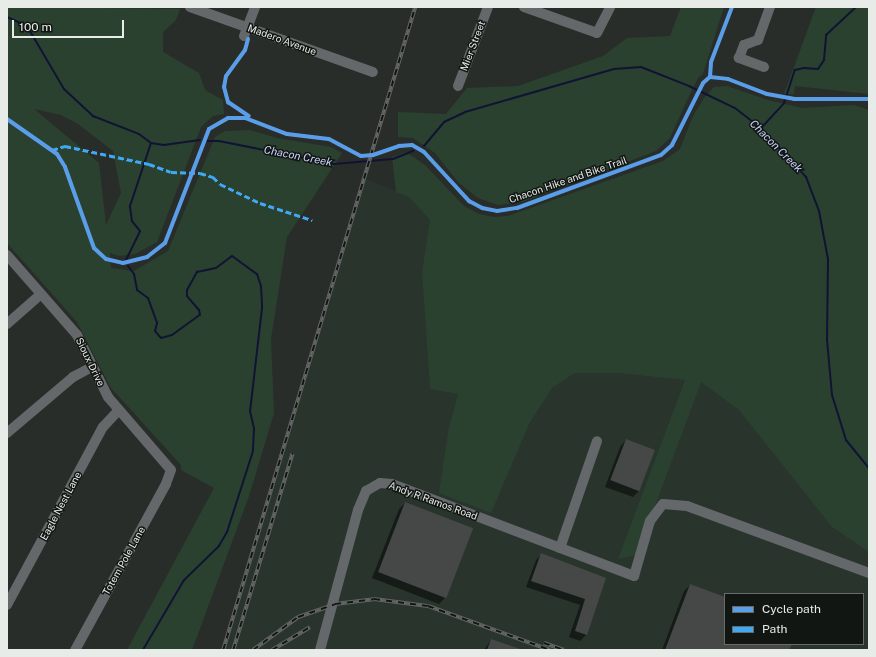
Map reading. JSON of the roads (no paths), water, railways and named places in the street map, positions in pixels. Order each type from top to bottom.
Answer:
[{"type":"street","name":"Madero Avenue","points":[[190,7],[246,32],[373,72]]},
{"type":"street","points":[[246,32],[255,7]]},
{"type":"street","name":"Mier Street","points":[[458,86],[488,7]]},
{"type":"street","points":[[524,7],[597,34],[610,7]]},
{"type":"street","points":[[764,67],[739,58],[744,45],[758,40],[770,7]]},
{"type":"street","name":"Sioux Drive","points":[[7,255],[77,335],[104,391],[171,470]]},
{"type":"street","points":[[7,324],[41,294]]},
{"type":"street","points":[[7,434],[73,377],[92,367]]},
{"type":"street","name":"Eagle Nest Lane","points":[[7,605],[103,427],[119,410]]},
{"type":"street","points":[[560,548],[597,441]]},
{"type":"street","name":"Totem Pole Lane","points":[[75,650],[166,484],[171,470]]},
{"type":"street","name":"Andy R Ramos Road","points":[[320,650],[358,510],[366,491],[380,483],[392,484],[634,576],[650,521],[663,504],[687,506],[869,573]]},
{"type":"waterway","points":[[761,128],[784,103],[795,70],[804,68],[818,69],[824,60],[826,35],[856,7]]},
{"type":"waterway","name":"Chacon Creek","points":[[7,17],[27,26],[64,89],[93,116],[139,134],[151,143],[164,145],[200,140]]},
{"type":"waterway","name":"Chacon Creek","points":[[424,146],[444,122],[465,112],[614,69],[641,67],[689,86],[735,108],[761,128],[806,177],[819,211],[828,259],[827,340],[832,395],[846,440],[869,468]]},
{"type":"waterway","name":"Chacon Creek","points":[[207,141],[219,141],[334,164],[393,159],[413,151]]},
{"type":"waterway","points":[[126,260],[140,231],[132,221],[130,206],[151,143]]},
{"type":"waterway","points":[[128,266],[134,274],[137,290],[148,298],[157,323],[155,331],[161,338],[172,335],[200,315],[199,310],[187,296],[187,290],[197,272],[216,268],[232,256],[257,274],[261,286],[262,308],[250,411],[254,429],[253,451],[227,532],[219,546],[184,580],[143,650]]},
{"type":"railway","points":[[223,650],[415,7]]},
{"type":"railway","points":[[233,650],[292,454]]},
{"type":"railway","points":[[253,650],[298,617],[335,604],[374,599],[428,606],[550,650]]},
{"type":"railway","points":[[272,650],[310,627]]},
{"type":"railway","points":[[544,643],[564,650]]}]
